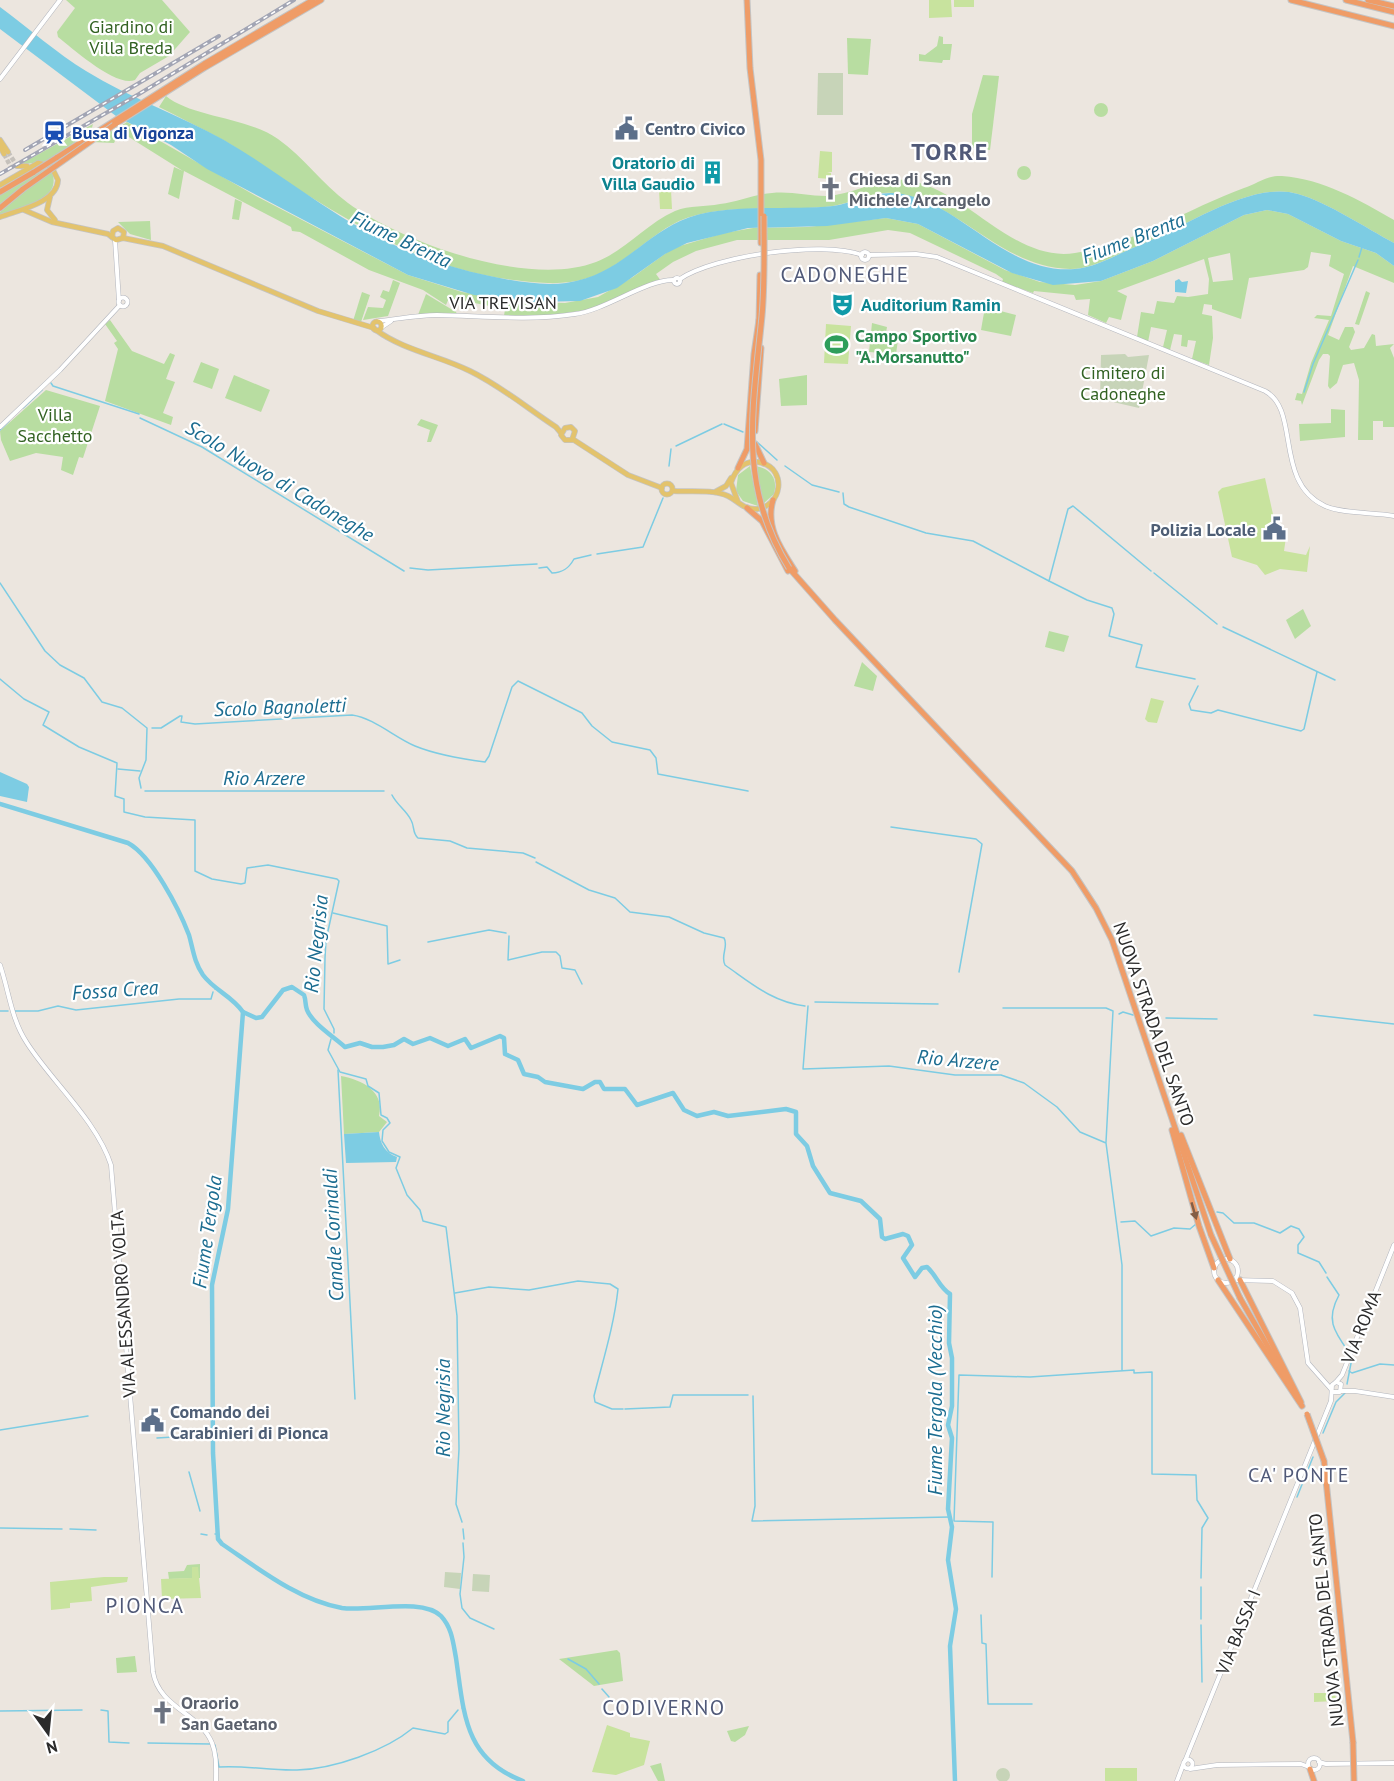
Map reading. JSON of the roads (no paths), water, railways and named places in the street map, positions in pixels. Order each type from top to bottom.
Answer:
[{"type":"highway","points":[[0,208],[23,189],[161,93],[313,0]]},
{"type":"highway","points":[[0,192],[133,108],[321,0]]},
{"type":"highway","name":"NUOVA STRADA DEL SANTO","points":[[749,0],[753,67],[764,160],[760,320],[752,421],[752,465],[765,520],[789,568],[850,636],[1060,858],[1086,890],[1112,940],[1211,1235],[1240,1298],[1307,1414],[1324,1461],[1353,1742],[1354,1781]]},
{"type":"highway","points":[[1291,0],[1394,25]]},
{"type":"highway","points":[[1305,0],[1394,25]]},
{"type":"highway","points":[[1346,0],[1394,12]]},
{"type":"highway","points":[[1368,0],[1394,6]]},
{"type":"highway","points":[[738,468],[746,454],[760,320]]},
{"type":"highway","points":[[760,320],[755,446],[764,463]]},
{"type":"highway","points":[[773,500],[770,524],[787,557],[850,636]]},
{"type":"highway","points":[[747,508],[762,521],[782,563],[804,592],[839,629],[850,636]]},
{"type":"highway","points":[[1170,1114],[1230,1259]]},
{"type":"highway","points":[[1170,1114],[1184,1176],[1214,1268]]},
{"type":"highway","points":[[1238,1278],[1296,1389],[1302,1406]]},
{"type":"highway","points":[[1218,1280],[1302,1406]]},
{"type":"highway","points":[[1244,1288],[1245,1283],[1250,1280]]},
{"type":"highway","points":[[1312,1767],[1314,1778]]},
{"type":"main road","points":[[0,79],[60,0]]},
{"type":"main road","points":[[0,140],[6,153],[0,146]]},
{"type":"main road","points":[[0,185],[33,164]]},
{"type":"main road","points":[[6,181],[12,175],[14,168],[47,164],[56,172],[58,185],[50,196],[46,210],[54,220],[118,236]]},
{"type":"main road","points":[[0,217],[50,196]]},
{"type":"main road","points":[[18,210],[28,210],[52,222],[118,236]]},
{"type":"main road","points":[[0,427],[60,370],[120,301],[118,236]]},
{"type":"main road","name":"VIA TREVISAN","points":[[118,236],[148,242],[336,318],[378,328],[389,321],[400,318]]},
{"type":"main road","name":"VIA TREVISAN","points":[[360,324],[439,315],[527,318],[572,315],[598,309],[637,292],[748,254],[830,250],[862,255],[866,253],[869,255],[908,254],[937,257],[1265,390],[1275,397],[1281,408],[1288,453],[1297,476],[1309,494],[1320,503],[1336,509],[1394,516]]},
{"type":"main road","points":[[377,321],[378,328]]},
{"type":"main road","points":[[377,321],[378,328],[394,341],[480,376],[556,427],[563,430],[573,428],[574,437],[579,443],[628,475],[662,488],[666,495],[673,491],[724,494],[747,508],[764,507],[773,500],[778,490],[778,480],[771,468],[764,463],[748,463],[738,468],[726,486],[709,493]]},
{"type":"main road","points":[[563,430],[565,440],[574,437]]},
{"type":"main road","points":[[733,476],[731,490],[738,502]]},
{"type":"main road","name":"VIA ALESSANDRO VOLTA","points":[[0,964],[14,1018],[24,1038],[105,1151],[114,1181],[154,1679],[166,1700],[198,1724],[208,1736],[215,1754],[216,1781]]},
{"type":"main road","name":"VIA ROMA","points":[[1340,1392],[1342,1375],[1394,1245]]},
{"type":"main road","points":[[1250,1280],[1230,1259],[1219,1260],[1214,1268],[1218,1280],[1226,1283],[1238,1278],[1250,1280],[1278,1282],[1295,1297],[1301,1312],[1306,1358],[1310,1367],[1332,1391],[1332,1401]]},
{"type":"main road","points":[[1238,1267],[1238,1278]]},
{"type":"main road","name":"VIA ROMA","points":[[1332,1391],[1334,1383],[1342,1375]]},
{"type":"main road","points":[[1323,1380],[1355,1391]]},
{"type":"main road","points":[[1332,1391],[1355,1391],[1394,1397]]},
{"type":"main road","points":[[1332,1401],[1340,1392]]},
{"type":"main road","name":"VIA BASSA I","points":[[1177,1781],[1186,1766],[1332,1401]]},
{"type":"main road","name":"VIA BASSA I","points":[[1190,1752],[1192,1761]]},
{"type":"main road","points":[[1312,1767],[1313,1758],[1326,1764]]},
{"type":"main road","points":[[1186,1766],[1192,1761]]},
{"type":"main road","points":[[1186,1766],[1192,1761]]},
{"type":"main road","points":[[1192,1761],[1199,1766]]},
{"type":"main road","points":[[1312,1767],[1319,1762]]},
{"type":"main road","points":[[1186,1766],[1301,1764],[1312,1767],[1326,1764],[1394,1763]]},
{"type":"water","points":[[0,7],[86,71],[224,140],[325,207],[358,226],[394,245],[431,260],[508,280],[547,284],[584,279],[614,265],[665,229],[696,215],[735,209],[833,206],[885,193],[916,197],[938,207],[1025,260],[1049,268],[1075,269],[1092,266],[1239,200],[1280,191],[1298,194],[1334,209],[1394,243],[1394,266],[1376,253],[1341,241],[1288,214],[1267,210],[1244,215],[1153,261],[1101,281],[1053,285],[1012,273],[918,224],[886,218],[827,226],[748,228],[687,243],[665,254],[617,288],[580,301],[532,302],[474,295],[408,275],[207,169],[171,145],[116,116],[0,29]]},
{"type":"water","points":[[1179,279],[1182,282],[1188,281],[1186,293],[1175,292],[1175,281]]},
{"type":"water","points":[[0,772],[27,784],[29,787],[27,802],[0,796]]},
{"type":"water","points":[[379,1132],[384,1147],[397,1157],[396,1162],[346,1163],[344,1134]]},
{"type":"waterway","points":[[1359,257],[1362,247]]},
{"type":"waterway","points":[[1304,392],[1313,364],[1358,260]]},
{"type":"waterway","name":"Scolo Nuovo di Cadoneghe","points":[[51,383],[53,386],[139,414]]},
{"type":"waterway","name":"Scolo Nuovo di Cadoneghe","points":[[23,408],[42,390]]},
{"type":"waterway","name":"Scolo Nuovo di Cadoneghe","points":[[140,418],[202,447],[404,571]]},
{"type":"waterway","name":"Scolo Nuovo di Cadoneghe","points":[[0,430],[9,421]]},
{"type":"waterway","name":"Scolo Nuovo di Cadoneghe","points":[[676,446],[722,424]]},
{"type":"waterway","name":"Scolo Nuovo di Cadoneghe","points":[[724,424],[743,432]]},
{"type":"waterway","name":"Scolo Nuovo di Cadoneghe","points":[[757,442],[777,460]]},
{"type":"waterway","name":"Scolo Nuovo di Cadoneghe","points":[[669,466],[671,449]]},
{"type":"waterway","name":"Scolo Nuovo di Cadoneghe","points":[[785,466],[812,485],[839,492]]},
{"type":"waterway","name":"Scolo Nuovo di Cadoneghe","points":[[843,493],[844,504],[849,507],[926,533],[973,541],[1049,581],[1068,509],[1073,506],[1151,571]]},
{"type":"waterway","name":"Scolo Nuovo di Cadoneghe","points":[[597,554],[643,547],[663,498]]},
{"type":"waterway","name":"Scolo Nuovo di Cadoneghe","points":[[539,568],[547,567],[552,573],[559,572],[568,567],[574,559],[591,555]]},
{"type":"waterway","name":"Scolo Nuovo di Cadoneghe","points":[[410,568],[428,570],[537,564]]},
{"type":"waterway","name":"Scolo Nuovo di Cadoneghe","points":[[1154,573],[1217,624]]},
{"type":"waterway","points":[[1049,581],[1087,600],[1112,608],[1114,614],[1109,636],[1142,645],[1136,667],[1195,679]]},
{"type":"waterway","name":"Rio Arzere","points":[[0,583],[45,651],[60,665],[84,678],[102,702],[122,708],[147,728],[146,760],[139,778],[141,788]]},
{"type":"waterway","name":"Scolo Nuovo di Cadoneghe","points":[[1223,627],[1335,680]]},
{"type":"waterway","points":[[1198,686],[1189,704],[1191,710],[1211,713],[1218,710],[1301,731],[1304,729],[1317,672]]},
{"type":"waterway","name":"Rio Negrisia","points":[[0,679],[24,699],[49,712],[43,725],[79,747],[117,763],[115,796],[124,799],[124,812],[145,817],[195,820],[195,871],[212,879],[241,884],[245,883],[247,868],[268,865],[339,881],[326,940],[325,958],[324,1009],[334,1033]]},
{"type":"waterway","name":"Scolo Bagnoletti","points":[[152,728],[161,728],[180,716],[182,716],[181,722],[195,724],[352,715],[368,720],[423,749],[485,762],[512,687],[518,681],[582,713],[592,726],[612,742],[650,750],[656,758],[658,774],[748,791]]},
{"type":"waterway","points":[[118,769],[140,771]]},
{"type":"waterway","name":"Rio Arzere","points":[[145,791],[384,791]]},
{"type":"waterway","name":"Rio Arzere","points":[[392,795],[409,816],[418,838],[450,841],[467,848],[523,853],[535,858]]},
{"type":"waterway","name":"Fiume Tergola","points":[[0,804],[128,843],[137,850],[155,871],[179,911],[203,975],[243,1012],[228,1209],[212,1285],[213,1453],[218,1539],[279,1582],[326,1604],[353,1609],[421,1607],[441,1616],[452,1636],[470,1732],[478,1747],[489,1760],[504,1772],[523,1781]]},
{"type":"waterway","name":"Scolo Bagnoletti","points":[[891,827],[976,839],[982,844],[959,972]]},
{"type":"waterway","name":"Rio Arzere","points":[[536,862],[589,890],[615,898],[630,912],[669,917],[704,933],[724,938],[725,965],[772,996],[805,1006]]},
{"type":"waterway","points":[[333,913],[387,926],[388,964],[400,960]]},
{"type":"waterway","points":[[428,942],[489,930],[506,933]]},
{"type":"waterway","points":[[509,936],[508,960],[542,952],[556,952],[560,956],[562,968],[575,970],[582,984]]},
{"type":"waterway","name":"Fiume Tergola (Vecchio)","points":[[243,1012],[256,1018],[262,1017],[283,990],[292,987],[304,995],[307,1010],[314,1020],[345,1047],[360,1043],[372,1047],[383,1047],[394,1045],[404,1039],[413,1044],[430,1038],[448,1046],[465,1039],[471,1048],[500,1036],[504,1038],[505,1054],[518,1060],[524,1074],[538,1077],[545,1082],[583,1089],[595,1082],[600,1082],[604,1089],[625,1089],[637,1105],[673,1093],[684,1110],[697,1116],[714,1112],[728,1116],[786,1109],[796,1112],[796,1134],[807,1146],[813,1166],[830,1193],[861,1201],[880,1219],[882,1237],[885,1239],[903,1234],[908,1236],[912,1245],[903,1258],[915,1277],[922,1268],[927,1267],[950,1294],[949,1343],[952,1358],[952,1406],[948,1425],[952,1438],[948,1509],[952,1527],[948,1560],[956,1609],[950,1646],[955,1781]]},
{"type":"waterway","name":"Fossa Crea","points":[[14,1011],[38,1011],[58,1006],[76,1010],[179,999],[211,999],[213,992]]},
{"type":"waterway","points":[[815,1002],[938,1004]]},
{"type":"waterway","name":"Rio Arzere","points":[[808,1006],[803,1069],[889,1066],[955,1075],[1001,1075],[1024,1083],[1057,1107],[1080,1132],[1106,1143],[1122,1265],[1122,1370]]},
{"type":"waterway","points":[[1003,1008],[1106,1008],[1113,1011],[1106,1142]]},
{"type":"waterway","name":"Fossa Crea","points":[[0,1011],[8,1011]]},
{"type":"waterway","points":[[1119,1014],[1123,1012],[1133,1015]]},
{"type":"waterway","points":[[1314,1015],[1394,1024]]},
{"type":"waterway","points":[[1166,1018],[1217,1019]]},
{"type":"waterway","name":"Rio Negrisia","points":[[331,1039],[328,1050],[340,1072],[366,1079],[368,1086],[379,1093],[381,1115],[390,1123],[383,1130],[382,1141],[389,1152],[400,1157],[396,1168],[407,1195],[420,1210],[423,1221],[446,1227],[457,1316],[459,1449],[456,1504],[462,1522]]},
{"type":"waterway","name":"Canale Corinaldi","points":[[338,1070],[355,1399]]},
{"type":"waterway","name":"Rio Arzere","points":[[1217,1212],[1223,1213],[1234,1223],[1254,1223],[1280,1233],[1291,1226],[1299,1229],[1304,1237],[1298,1245],[1298,1253],[1319,1262],[1326,1273]]},
{"type":"waterway","name":"Rio Arzere","points":[[1121,1222],[1135,1221],[1151,1236],[1174,1228],[1190,1229],[1196,1224]]},
{"type":"waterway","name":"Rio Arzere","points":[[1327,1277],[1339,1295],[1333,1311],[1333,1324],[1338,1337],[1348,1351]]},
{"type":"waterway","points":[[455,1293],[489,1287],[529,1290],[578,1281],[610,1284],[618,1289],[611,1330],[594,1396],[595,1402],[612,1409],[623,1409]]},
{"type":"waterway","name":"Rio Arzere","points":[[1347,1384],[1352,1358]]},
{"type":"waterway","points":[[1349,1371],[1352,1373],[1380,1364],[1394,1365]]},
{"type":"waterway","points":[[992,1577],[993,1522],[954,1521],[959,1375],[1030,1377],[1134,1370],[1134,1373],[1152,1372],[1152,1474],[1196,1475],[1197,1500],[1208,1518],[1202,1528],[1201,1578]]},
{"type":"waterway","name":"Rio Arzere","points":[[1323,1433],[1336,1402],[1345,1393]]},
{"type":"waterway","points":[[625,1409],[670,1407],[673,1395],[748,1395]]},
{"type":"waterway","points":[[753,1396],[755,1506],[752,1521],[950,1517]]},
{"type":"waterway","points":[[0,1430],[88,1416]]},
{"type":"waterway","points":[[157,1438],[190,1436]]},
{"type":"waterway","name":"Rio Arzere","points":[[1297,1497],[1313,1457]]},
{"type":"waterway","points":[[189,1472],[200,1511]]},
{"type":"waterway","points":[[0,1528],[62,1529]]},
{"type":"waterway","points":[[70,1529],[96,1530]]},
{"type":"waterway","name":"Rio Negrisia","points":[[463,1529],[464,1539]]},
{"type":"waterway","points":[[201,1534],[207,1535]]},
{"type":"waterway","name":"Rio Negrisia","points":[[463,1543],[464,1557],[460,1594],[462,1608],[470,1618],[494,1629]]},
{"type":"waterway","points":[[1201,1587],[1201,1619]]},
{"type":"waterway","points":[[981,1615],[982,1643],[986,1644],[988,1704],[1032,1704]]},
{"type":"waterway","points":[[1201,1625],[1202,1682]]},
{"type":"waterway","name":"Rio Negrisia","points":[[568,1659],[586,1669],[599,1684]]},
{"type":"waterway","name":"Rio Negrisia","points":[[602,1689],[609,1697]]},
{"type":"waterway","points":[[0,1711],[82,1710]]},
{"type":"waterway","points":[[101,1710],[108,1711],[109,1742],[129,1743]]},
{"type":"waterway","points":[[215,1745],[219,1767],[311,1769],[343,1762],[374,1751],[413,1728],[445,1734],[448,1732],[448,1722],[458,1710]]},
{"type":"waterway","points":[[148,1743],[210,1744]]},
{"type":"tunnel","points":[[8,152],[17,166]]},
{"type":"tunnel","points":[[4,154],[12,169]]},
{"type":"railway","points":[[0,174],[139,94],[294,0]]},
{"type":"railway","points":[[25,150],[219,36]]},
{"type":"place","name":"Centro Civico","points":[[627,128]]},
{"type":"place","name":"Busa di Vigonza","points":[[54,132]]},
{"type":"place","name":"Oratorio di Villa Gaudio","points":[[713,172]]},
{"type":"place","name":"Chiesa di San Michele Arcangelo","points":[[831,188]]},
{"type":"place","name":"Auditorium Ramin","points":[[843,304]]},
{"type":"place","name":"Campo Sportivo \"A.Morsanutto\"","points":[[837,345]]},
{"type":"place","name":"Polizia Locale","points":[[1274,529]]},
{"type":"place","name":"Comando dei Carabinieri di Pionca","points":[[152,1421]]},
{"type":"place","name":"Oraorio San Gaetano","points":[[163,1712]]},
{"type":"district","name":"TORRE","points":[[950,151]]},
{"type":"district","name":"CADONEGHE","points":[[845,274]]},
{"type":"district","name":"CA' PONTE","points":[[1299,1475]]},
{"type":"district","name":"PIONCA","points":[[145,1605]]},
{"type":"district","name":"CODIVERNO","points":[[664,1707]]},
{"type":"park label","name":"Giardino di Villa Breda","points":[[131,36]]},
{"type":"park label","name":"Cimitero di Cadoneghe","points":[[1123,382]]},
{"type":"park label","name":"Villa Sacchetto","points":[[55,424]]},
{"type":"water label","name":"Fiume Brenta","points":[[1133,238]]},
{"type":"water label","name":"Fiume Brenta","points":[[401,239]]}]
